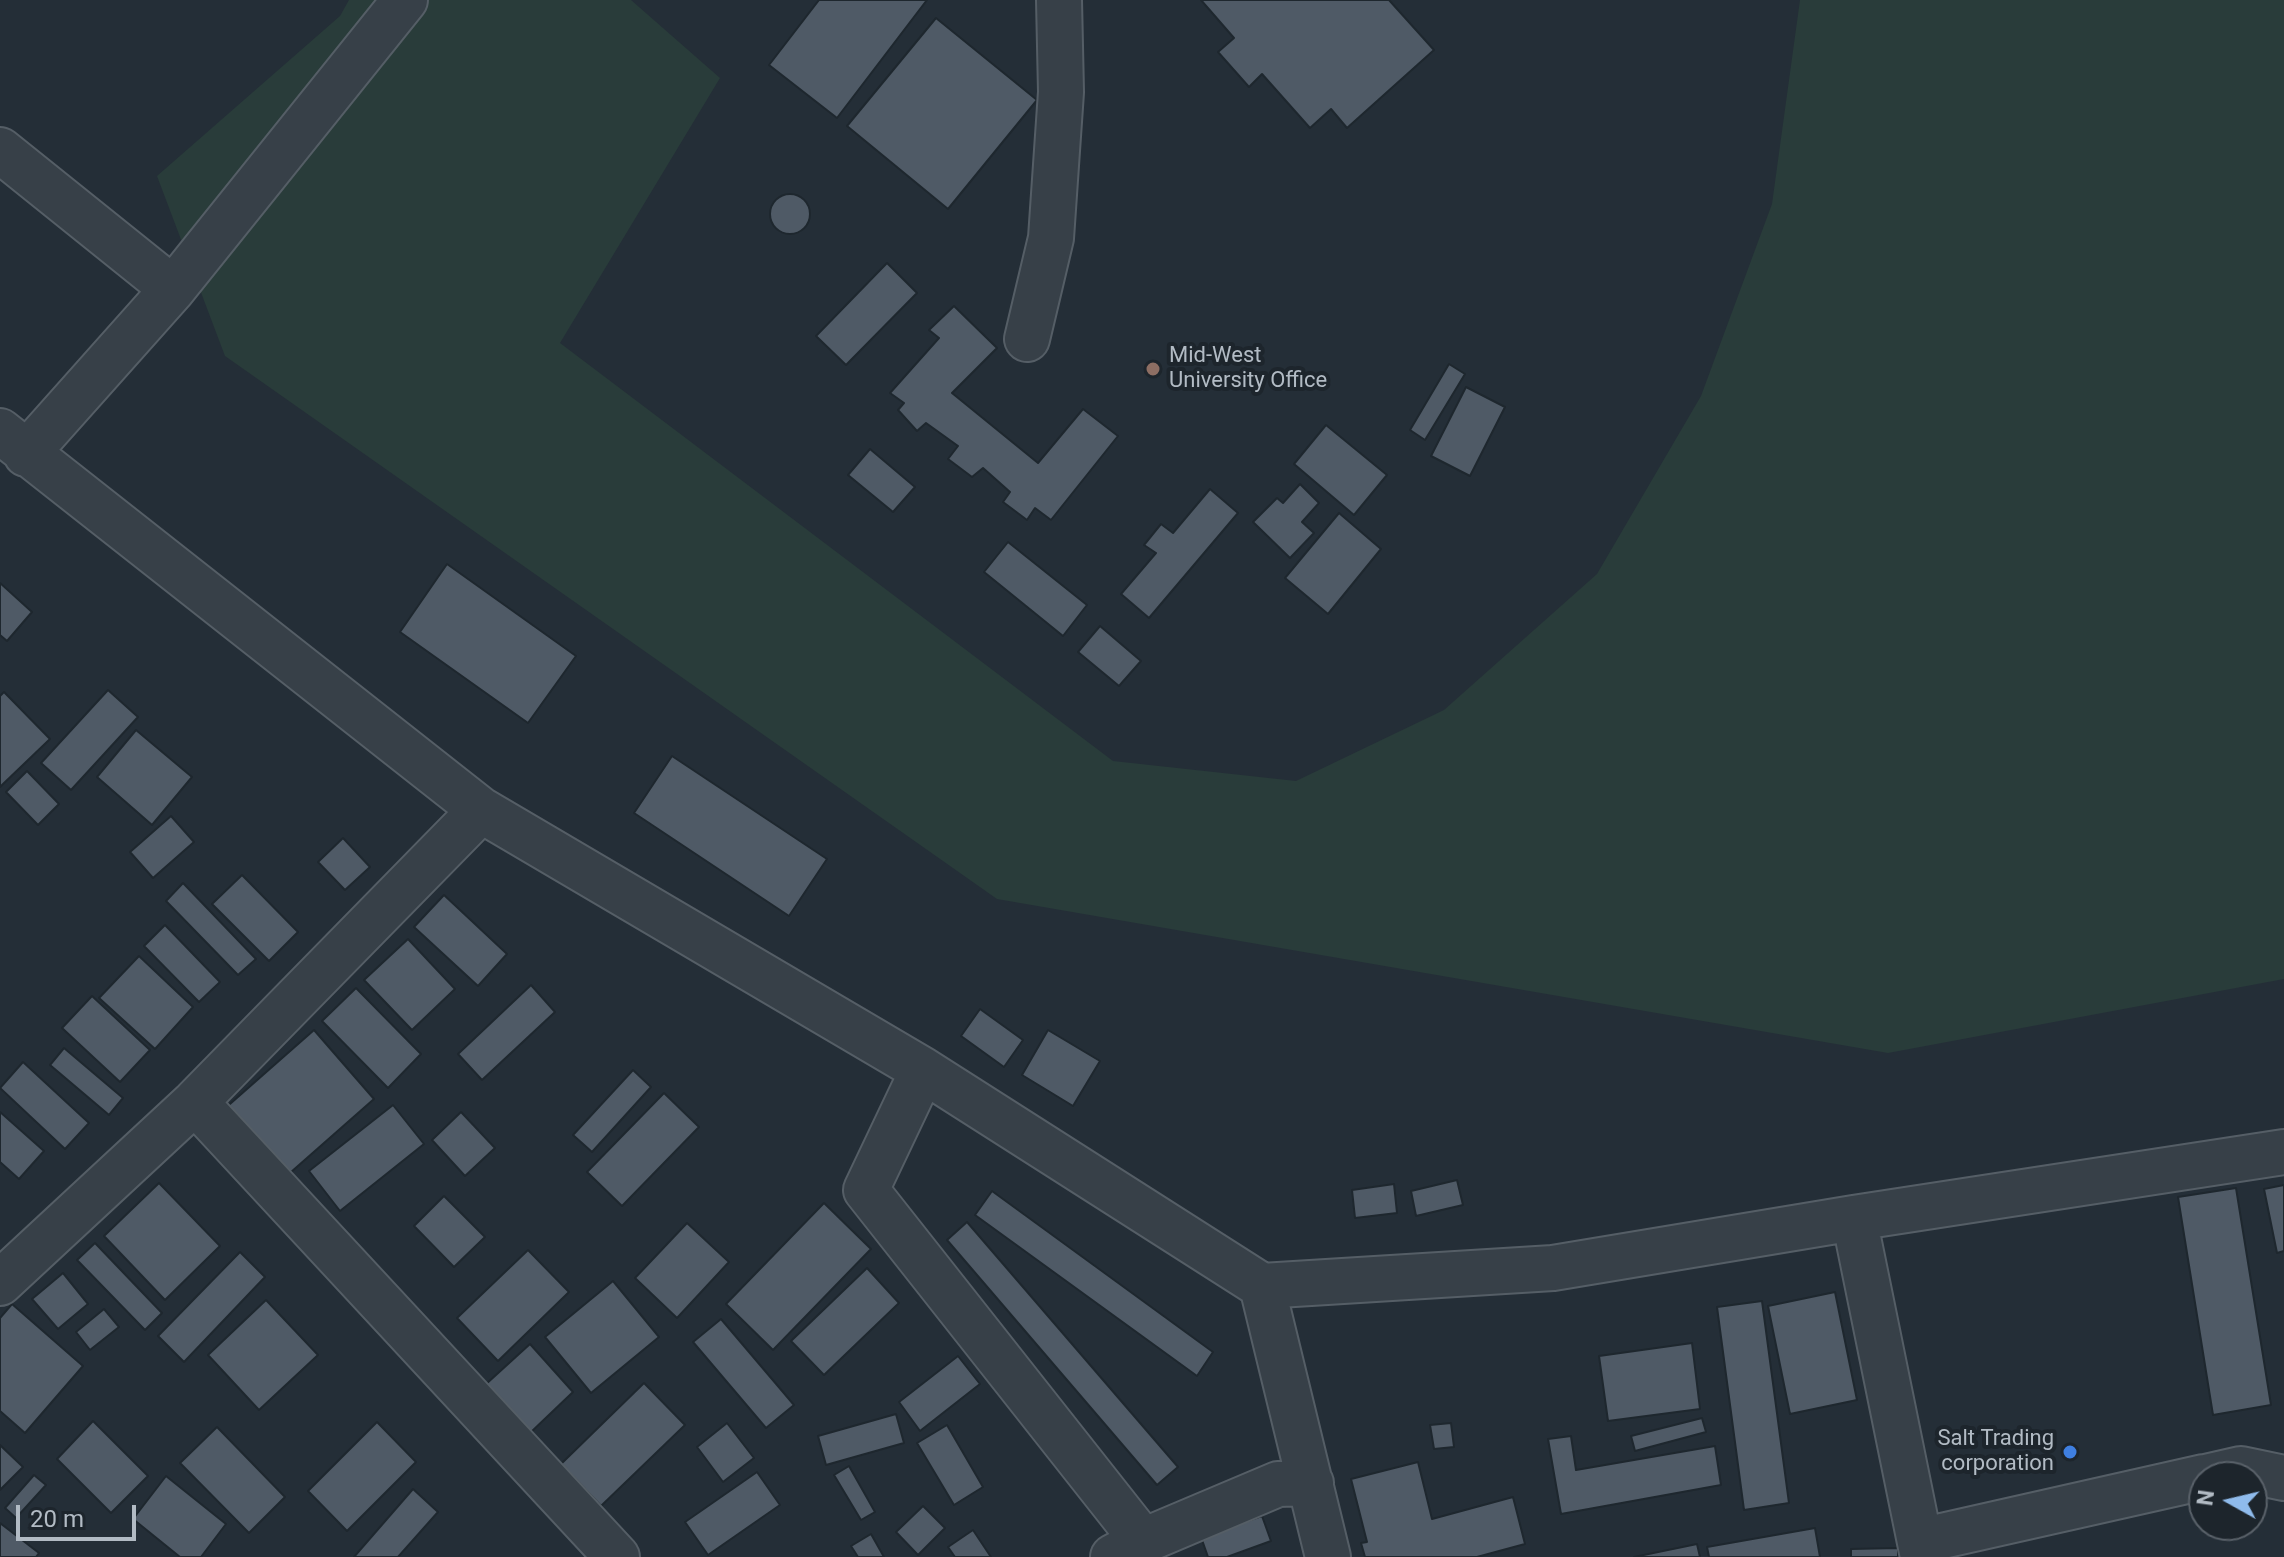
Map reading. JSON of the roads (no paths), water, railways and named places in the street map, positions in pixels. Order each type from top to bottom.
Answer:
[{"type":"street","points":[[405,0],[173,289],[13,443],[481,810],[923,1070],[1262,1286],[1553,1268],[2284,1152]]},
{"type":"street","points":[[1027,339],[1051,238],[1061,92],[1059,0]]},
{"type":"street","points":[[0,150],[173,289]]},
{"type":"street","points":[[0,1283],[195,1102],[481,810]]},
{"type":"street","points":[[923,1070],[866,1190],[1128,1549],[1278,1484],[1311,1483]]},
{"type":"street","points":[[195,1102],[617,1557]]},
{"type":"street","points":[[1854,1218],[1922,1549],[2188,1481]]},
{"type":"street","points":[[1262,1286],[1328,1557]]},
{"type":"place","name":"Mid-West University Office","points":[[1153,369]]},
{"type":"place","name":"Salt Trading corporation","points":[[2070,1452]]}]
